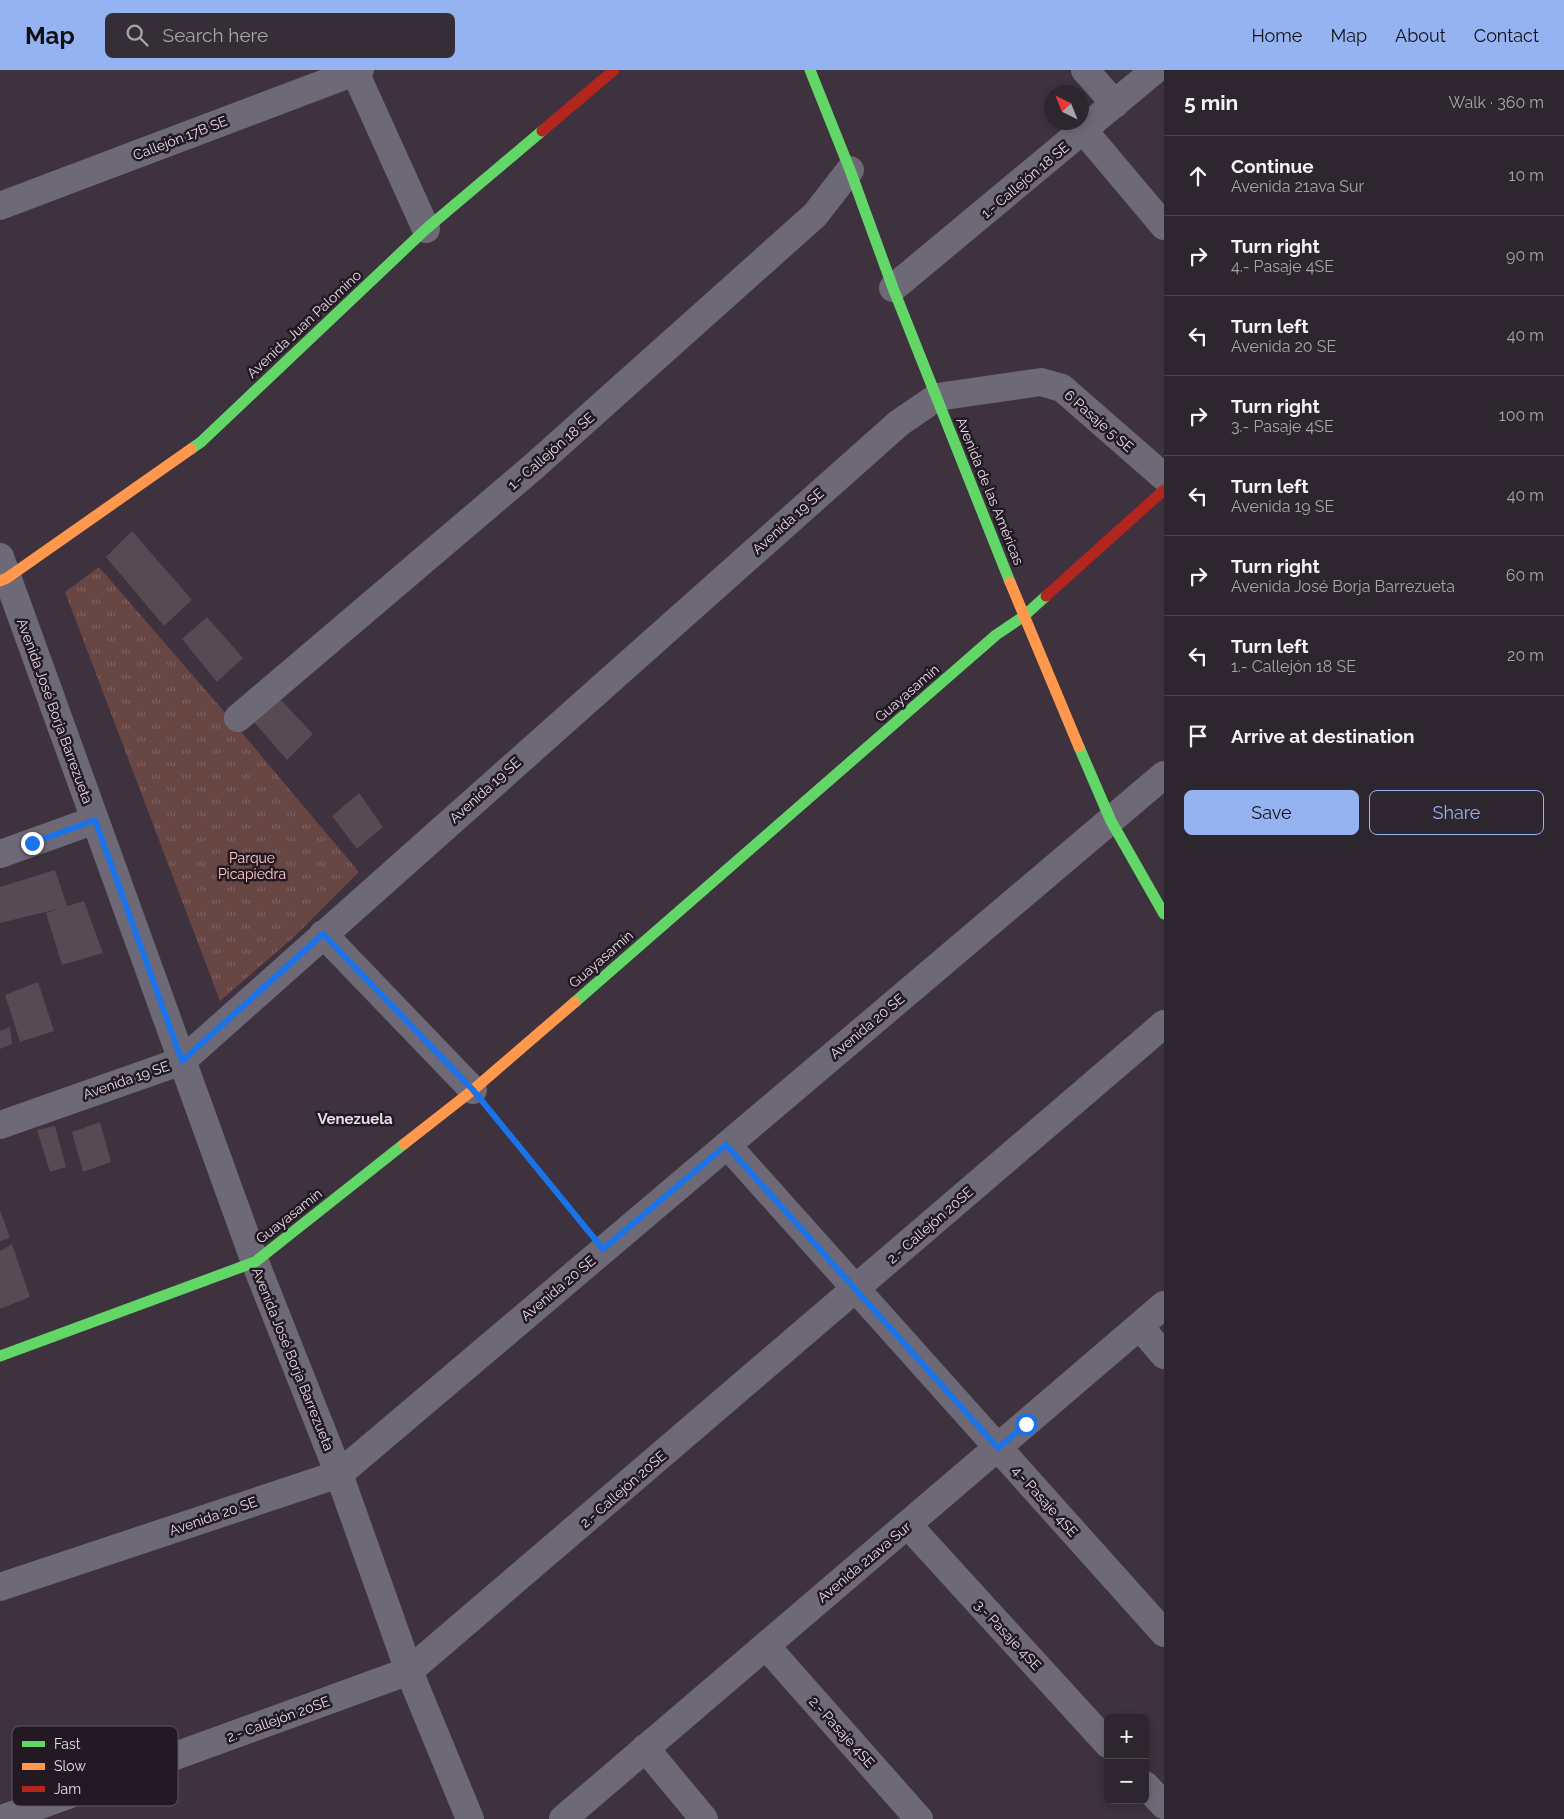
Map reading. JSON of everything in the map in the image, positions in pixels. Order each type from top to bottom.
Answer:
[{"type":"street","name":"Avenida Juan Palomino","points":[[2,572],[201,442],[426,229],[614,70]]},
{"type":"street","name":"Avenida de las Américas","points":[[810,70],[850,170],[893,288],[1024,616],[1111,820],[1164,914]]},
{"type":"street","points":[[1085,70],[1115,104]]},
{"type":"street","name":"1.- Callejón 18 SE","points":[[893,288],[1155,70]]},
{"type":"street","points":[[358,71],[426,229]]},
{"type":"street","name":"Callejón 17B SE","points":[[0,206],[358,71]]},
{"type":"street","points":[[1084,131],[1164,226]]},
{"type":"street","name":"1.- Callejón 18 SE","points":[[238,718],[532,468],[815,215],[850,170]]},
{"type":"street","name":"6 Pasaje 5 SE","points":[[937,397],[1041,382],[1052,384],[1062,388],[1164,477]]},
{"type":"street","name":"Avenida 19 SE","points":[[0,1125],[182,1061],[899,423],[937,397]]},
{"type":"street","name":"Guayasamín","points":[[0,1356],[255,1262],[473,1090],[996,635],[1024,616],[1164,490]]},
{"type":"street","name":"Avenida José Borja Barrezueta","points":[[2,572],[95,820],[255,1262],[338,1474],[410,1671],[470,1819]]},
{"type":"street","name":"Avenida 20 SE","points":[[0,1587],[338,1474],[1164,775]]},
{"type":"street","points":[[0,854],[95,820]]},
{"type":"street","points":[[323,934],[473,1090]]},
{"type":"street","name":"2.- Callejón 20SE","points":[[178,1755],[410,1671],[1164,1024]]},
{"type":"street","name":"4.- Pasaje 4SE","points":[[726,1145],[1164,1633]]},
{"type":"street","name":"Avenida 21ava Sur","points":[[563,1819],[1164,1305]]},
{"type":"street","points":[[1140,1327],[1164,1355]]},
{"type":"street","name":"3.- Pasaje 4SE","points":[[908,1525],[1104,1740]]},
{"type":"street","name":"2.- Pasaje 4SE","points":[[766,1646],[919,1819]]},
{"type":"street","points":[[645,1748],[704,1819]]},
{"type":"street","points":[[1149,1789],[1164,1805]]},
{"type":"street","name":"2.- Callejón 20SE","points":[[2,1819],[38,1806]]},
{"type":"path","points":[[473,1090],[603,1249]]},
{"type":"green space","name":"Parque Picapiedra","points":[[99,567],[359,872],[295,936],[220,1001],[65,592]]},
{"type":"building","points":[[132,531],[192,600],[164,626],[106,557]]},
{"type":"building","points":[[207,617],[243,658],[217,682],[182,639]]},
{"type":"building","points":[[277,696],[313,734],[287,760],[252,720]]},
{"type":"building","points":[[359,793],[383,827],[357,849],[332,816]]},
{"type":"building","points":[[55,870],[67,906],[84,901],[103,953],[62,965],[46,913],[58,909],[0,923],[0,887]]},
{"type":"building","points":[[38,982],[54,1031],[20,1042],[5,995]]},
{"type":"building","points":[[10,1027],[12,1044],[0,1049],[0,1031]]},
{"type":"building","points":[[100,1122],[111,1162],[83,1172],[72,1132]]},
{"type":"building","points":[[55,1126],[66,1167],[50,1172],[37,1130]]},
{"type":"building","points":[[0,1210],[10,1238],[0,1241]]},
{"type":"building","points":[[12,1244],[30,1297],[0,1309],[0,1251]]},
{"type":"traffic: fast","points":[[810,70],[850,170],[893,288],[1010,582]]},
{"type":"traffic: fast","points":[[191,449],[201,442],[426,229],[542,131]]},
{"type":"traffic: fast","points":[[575,1002],[996,635],[1024,616],[1046,596]]},
{"type":"traffic: fast","points":[[1079,747],[1111,821],[1164,914]]},
{"type":"traffic: fast","points":[[0,1356],[255,1262],[404,1144]]},
{"type":"traffic: slow","points":[[0,581],[7,578],[191,449]]},
{"type":"traffic: slow","points":[[1010,582],[1079,747]]},
{"type":"traffic: slow","points":[[404,1144],[473,1090],[575,1002]]},
{"type":"traffic: jam","points":[[542,131],[614,70]]},
{"type":"traffic: jam","points":[[1046,596],[1164,490]]},
{"type":"district","name":"Venezuela","points":[[355,1119]]},
{"type":"route","points":[[32,843],[95,820],[182,1061],[323,934],[473,1090],[603,1249],[726,1145],[998,1448],[1026,1424]]}]
